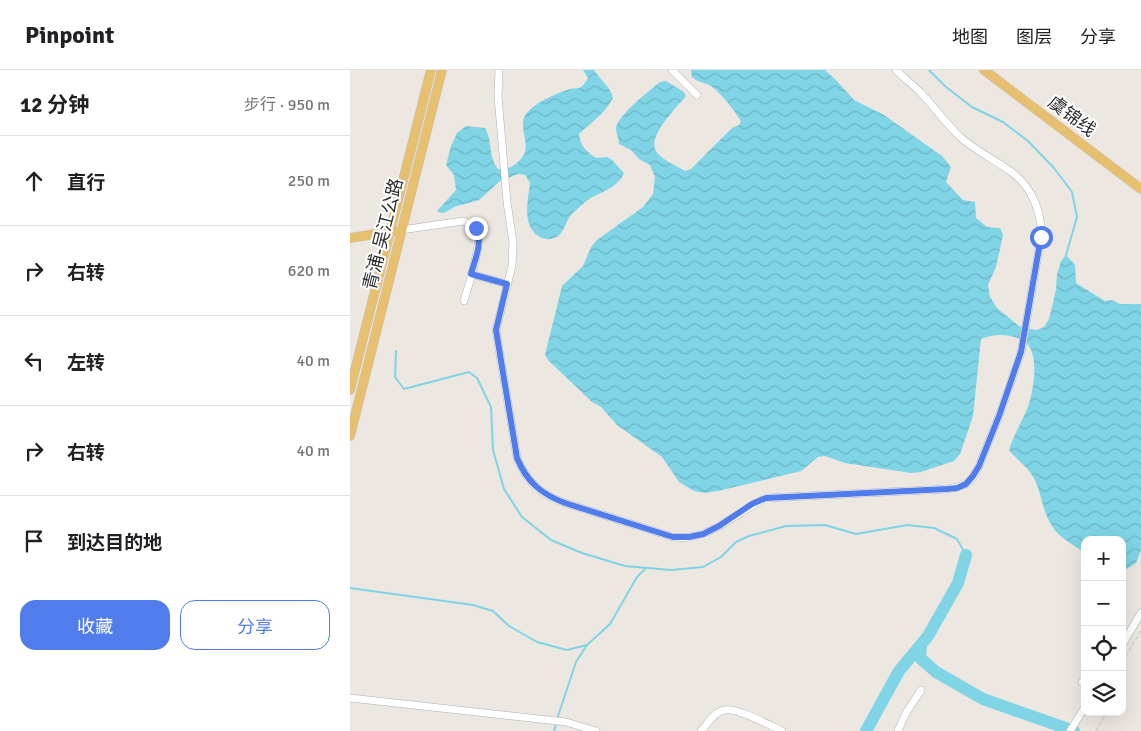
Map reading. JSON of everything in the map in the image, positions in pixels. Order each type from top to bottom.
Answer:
[{"type":"main road","name":"青浦-吴江公路","points":[[350,390],[430,70]]},
{"type":"main road","name":"青浦-吴江公路","points":[[350,436],[442,70]]},
{"type":"main road","name":"虞锦线","points":[[984,70],[1141,189]]},
{"type":"main road","points":[[350,238],[401,230]]},
{"type":"street","points":[[499,70],[498,96],[507,202],[513,242],[512,266],[496,330],[517,458],[529,480],[551,498],[673,537],[689,537],[703,534],[719,526],[752,504],[766,498],[957,488],[966,484],[979,466],[1021,352],[1042,224],[1035,201],[1021,180],[985,156],[960,136],[920,92],[896,70]]},
{"type":"street","points":[[672,70],[697,95]]},
{"type":"street","points":[[401,230],[463,221],[476,228],[479,234],[479,244],[464,301]]},
{"type":"street","points":[[471,274],[507,284]]},
{"type":"street","points":[[1126,638],[1141,613]]},
{"type":"street","points":[[898,731],[906,713],[921,690]]},
{"type":"street","points":[[350,698],[566,722],[596,731]]},
{"type":"street","points":[[701,731],[715,715],[723,710],[735,710],[782,731]]},
{"type":"street","points":[[1070,731],[1081,713]]},
{"type":"path","points":[[1126,655],[1141,631]]},
{"type":"path","points":[[1096,731],[1105,716]]},
{"type":"water","points":[[583,70],[594,70],[610,90],[613,98],[602,113],[579,134],[582,145],[596,158],[607,157],[612,160],[624,173],[617,183],[584,203],[570,216],[560,234],[551,239],[540,237],[530,227],[527,205],[530,183],[525,175],[518,174],[500,181],[479,200],[454,207],[446,212],[441,213],[437,211],[456,190],[454,175],[446,165],[457,133],[466,126],[485,128],[493,159],[498,169],[512,167],[523,156],[525,150],[523,119],[526,114],[535,106],[558,93],[581,87],[588,78]]},
{"type":"water","points":[[691,70],[825,70],[854,100],[884,115],[942,156],[951,167],[946,182],[963,200],[975,202],[976,218],[987,227],[1000,228],[1003,235],[996,267],[988,285],[990,297],[997,308],[1020,327],[1037,330],[1044,327],[1049,319],[1053,303],[1057,274],[1061,261],[1066,255],[1075,265],[1076,283],[1105,301],[1112,300],[1120,304],[1141,304],[1141,550],[1136,563],[1126,569],[1126,536],[1081,536],[1081,550],[1058,534],[1048,520],[1034,478],[1028,469],[1009,450],[1029,404],[1034,377],[1031,349],[1026,342],[1018,338],[1000,335],[981,339],[973,416],[960,454],[954,461],[921,472],[911,473],[845,463],[825,456],[818,457],[801,471],[705,493],[694,491],[679,482],[662,457],[617,425],[601,407],[592,402],[549,361],[545,355],[562,286],[583,266],[591,247],[597,240],[643,207],[653,194],[655,177],[650,165],[639,159],[631,150],[619,144],[616,128],[622,117],[660,82],[666,81],[684,92],[686,96],[664,122],[654,145],[661,157],[685,171],[691,169],[732,128],[739,125],[741,121],[715,89],[692,77]]},
{"type":"waterway","points":[[929,70],[946,87],[972,107],[1003,122],[1028,141],[1054,168],[1072,192],[1077,217],[1066,255]]},
{"type":"waterway","points":[[396,351],[395,377],[404,389],[469,372],[477,378],[491,407],[493,450],[504,489],[522,517],[551,540],[582,553],[625,566],[671,570],[703,567],[721,557],[736,542],[749,536],[786,526],[825,525],[856,534],[907,525],[934,528],[957,539],[966,555]]},
{"type":"waterway","points":[[866,731],[899,671],[928,636],[958,583],[966,555]]},
{"type":"waterway","points":[[350,588],[473,605],[493,611],[509,626],[537,642],[567,650],[587,645],[610,624],[637,577],[645,569]]},
{"type":"waterway","points":[[557,719],[576,662],[587,645]]},
{"type":"waterway","points":[[921,645],[920,658],[936,672],[983,699],[1074,731]]},
{"type":"waterway","points":[[554,731],[556,724]]},
{"type":"route","points":[[476,228],[479,234],[479,244],[471,274],[507,284],[496,330],[517,458],[522,470],[529,480],[551,498],[673,537],[689,537],[703,534],[719,526],[752,504],[777,496],[947,489],[957,488],[966,484],[979,466],[1021,352],[1041,237]]}]
